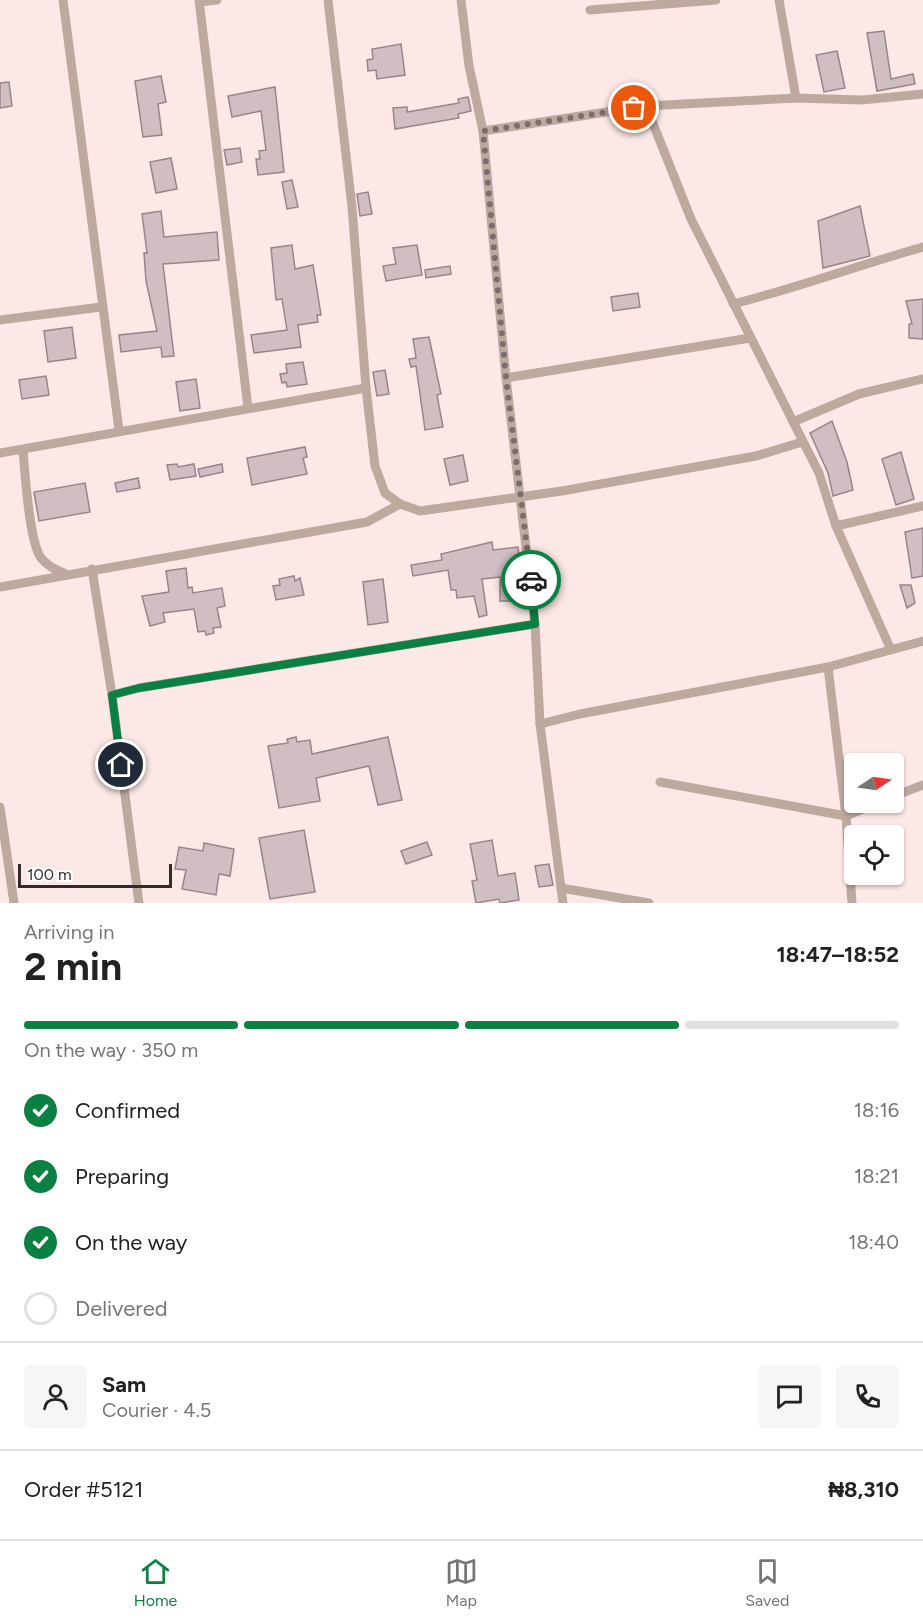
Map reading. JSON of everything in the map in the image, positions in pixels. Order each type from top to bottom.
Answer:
[{"type":"street","points":[[63,0],[101,307],[119,430]]},
{"type":"street","points":[[217,0],[200,1],[248,408]]},
{"type":"street","points":[[328,0],[352,207],[366,388],[375,466],[385,494],[400,504],[420,511],[522,498],[756,456],[802,442]]},
{"type":"street","points":[[461,0],[469,66],[483,131],[506,378],[522,498],[535,624],[540,724],[563,903]]},
{"type":"street","points":[[590,10],[716,0]]},
{"type":"street","points":[[779,0],[796,98]]},
{"type":"street","points":[[483,131],[646,106],[796,98],[862,100],[923,94]]},
{"type":"street","points":[[646,106],[691,219],[819,473],[836,526],[891,650]]},
{"type":"street","points":[[733,304],[795,289],[850,268],[923,247]]},
{"type":"street","points":[[0,320],[101,307]]},
{"type":"street","points":[[506,378],[750,338]]},
{"type":"street","points":[[793,422],[859,394],[923,379]]},
{"type":"street","points":[[0,453],[119,430],[366,388]]},
{"type":"street","points":[[22,450],[30,518],[40,556],[54,570],[66,574]]},
{"type":"street","points":[[0,587],[368,522],[400,504]]},
{"type":"street","points":[[836,526],[923,506]]},
{"type":"street","points":[[92,569],[112,695],[139,903]]},
{"type":"street","points":[[112,695],[151,686],[535,624]]},
{"type":"street","points":[[540,724],[580,714],[828,667],[923,641]]},
{"type":"street","points":[[828,667],[846,816],[852,903]]},
{"type":"street","points":[[660,782],[846,816],[853,813]]},
{"type":"street","points":[[904,792],[923,785]]},
{"type":"street","points":[[0,807],[14,903]]},
{"type":"street","points":[[561,888],[649,903]]},
{"type":"building","points":[[884,31],[891,79],[913,74],[915,84],[877,91],[867,33]]},
{"type":"building","points":[[401,44],[405,75],[377,79],[376,70],[368,71],[367,60],[373,59],[372,49]]},
{"type":"building","points":[[837,51],[845,88],[824,92],[816,55]]},
{"type":"building","points":[[161,76],[166,102],[158,104],[162,135],[143,137],[135,81]]},
{"type":"building","points":[[9,82],[12,106],[0,108],[0,83]]},
{"type":"building","points":[[275,87],[284,172],[258,175],[256,159],[260,159],[259,151],[266,150],[261,111],[232,117],[228,96]]},
{"type":"building","points":[[468,97],[471,111],[458,114],[459,118],[395,129],[393,108],[407,107],[407,112],[459,103],[458,99]]},
{"type":"building","points":[[240,148],[242,162],[227,165],[224,150]]},
{"type":"building","points":[[171,158],[177,189],[156,193],[150,162]]},
{"type":"building","points":[[292,180],[298,207],[287,209],[282,182]]},
{"type":"building","points":[[368,192],[372,214],[360,216],[357,194]]},
{"type":"building","points":[[860,206],[870,256],[823,268],[818,221]]},
{"type":"building","points":[[161,211],[164,237],[217,232],[219,260],[163,264],[174,356],[162,357],[161,347],[121,352],[119,335],[157,331],[146,281],[144,253],[147,253],[142,214]]},
{"type":"building","points":[[292,245],[295,269],[313,265],[321,315],[317,315],[318,322],[298,325],[301,347],[254,353],[251,335],[287,330],[282,299],[276,300],[271,248]]},
{"type":"building","points":[[417,245],[422,275],[386,281],[383,266],[396,264],[393,248]]},
{"type":"building","points":[[450,266],[451,274],[426,278],[425,270]]},
{"type":"building","points":[[638,293],[640,307],[613,311],[611,297]]},
{"type":"building","points":[[923,299],[923,339],[909,338],[909,324],[912,324],[906,301]]},
{"type":"building","points":[[72,327],[76,358],[48,362],[44,331]]},
{"type":"building","points":[[429,337],[441,394],[437,395],[443,427],[425,430],[416,366],[411,367],[409,359],[416,358],[413,339]]},
{"type":"building","points":[[303,362],[307,384],[287,387],[286,382],[282,383],[280,374],[287,373],[286,364]]},
{"type":"building","points":[[385,370],[389,394],[377,396],[373,372]]},
{"type":"building","points":[[46,376],[49,395],[22,399],[19,380]]},
{"type":"building","points":[[196,379],[200,408],[180,411],[176,382]]},
{"type":"building","points":[[832,421],[847,462],[853,490],[833,496],[828,473],[810,433]]},
{"type":"building","points":[[305,447],[307,457],[303,458],[307,474],[252,485],[247,458]]},
{"type":"building","points":[[901,452],[914,499],[896,505],[882,459]]},
{"type":"building","points":[[463,455],[468,481],[450,485],[444,459]]},
{"type":"building","points":[[177,464],[178,467],[194,464],[196,476],[170,480],[167,465]]},
{"type":"building","points":[[222,464],[223,472],[200,477],[198,469]]},
{"type":"building","points":[[138,478],[140,488],[117,492],[115,483]]},
{"type":"building","points":[[85,483],[90,512],[39,521],[34,492]]},
{"type":"building","points":[[923,528],[923,576],[912,578],[905,532]]},
{"type":"building","points":[[492,542],[493,550],[518,547],[524,601],[500,601],[500,577],[482,579],[487,615],[479,617],[474,596],[457,598],[456,590],[451,590],[448,570],[413,576],[411,565],[442,560],[441,554]]},
{"type":"building","points":[[186,568],[188,588],[192,587],[193,593],[222,588],[225,606],[217,608],[221,627],[213,628],[214,633],[206,635],[205,631],[198,632],[194,609],[163,613],[165,622],[150,626],[142,596],[169,592],[166,571]]},
{"type":"building","points":[[294,576],[295,581],[300,578],[304,595],[276,600],[273,586],[280,585],[279,579]]},
{"type":"building","points":[[383,579],[388,622],[368,625],[363,582]]},
{"type":"building","points":[[900,585],[911,585],[915,603],[907,608]]},
{"type":"building","points":[[296,737],[297,742],[310,740],[312,754],[388,737],[402,800],[378,805],[369,766],[316,778],[320,801],[279,808],[268,746],[288,743],[287,739]]},
{"type":"building","points":[[304,830],[315,892],[270,899],[259,838]]},
{"type":"building","points":[[492,840],[498,876],[515,873],[519,900],[500,903],[499,899],[476,903],[472,881],[477,880],[470,844]]},
{"type":"building","points":[[427,842],[432,855],[406,864],[401,851]]},
{"type":"building","points":[[204,843],[234,849],[230,876],[219,874],[216,895],[182,889],[186,870],[175,869],[179,847],[203,851]]},
{"type":"building","points":[[549,864],[553,885],[539,887],[535,866]]},
{"type":"way so far","points":[[531,580],[506,378],[483,131],[634,108]]},
{"type":"route","points":[[121,765],[112,695],[139,688],[535,624],[531,580]]}]
